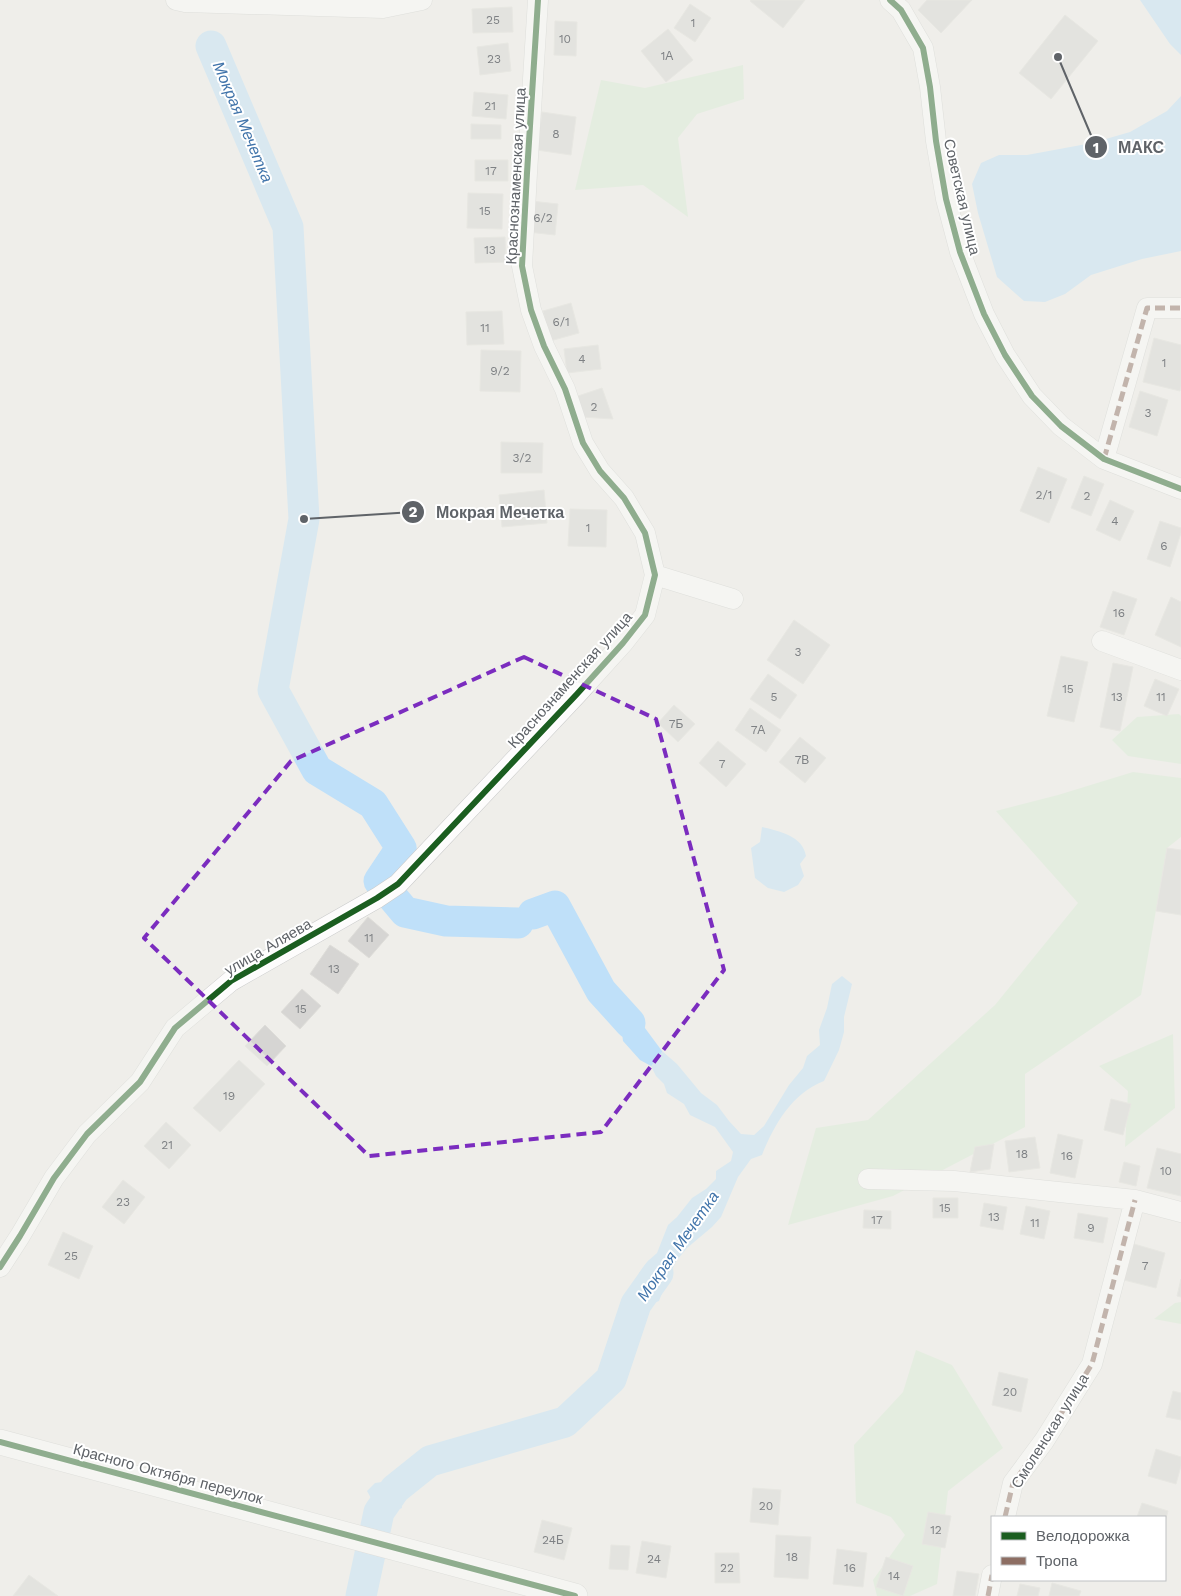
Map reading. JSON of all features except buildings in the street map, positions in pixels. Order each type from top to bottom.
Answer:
[{"type":"street","points":[[176,0],[185,2],[383,8],[422,0]]},
{"type":"street","name":"Краснознаменская улица","points":[[378,898],[398,884],[624,643],[645,615],[655,575],[645,533],[624,498],[600,471],[583,443],[565,389],[544,346],[531,310],[522,266],[526,173],[538,0]]},
{"type":"street","name":"Советская улица","points":[[890,0],[901,10],[923,48],[946,199],[960,252],[984,314],[1005,355],[1032,396],[1061,426],[1104,459],[1181,490]]},
{"type":"street","points":[[1104,459],[1147,308],[1181,308]]},
{"type":"street","points":[[655,575],[733,599]]},
{"type":"street","points":[[1102,641],[1181,670]]},
{"type":"street","name":"улица Аляева","points":[[0,1267],[54,1178],[87,1134],[140,1082],[175,1028],[231,981],[378,898]]},
{"type":"street","points":[[868,1179],[954,1182],[1136,1200],[1181,1212]]},
{"type":"street","name":"Смоленская улица","points":[[1005,1516],[1013,1483],[1044,1441],[1092,1364],[1136,1200]]},
{"type":"street","name":"Красного Октября переулок","points":[[0,1442],[575,1596]]},
{"type":"street","points":[[988,1596],[991,1580]]},
{"type":"highlighted area","points":[[524,657],[656,719],[724,970],[601,1132],[369,1156],[144,938],[291,761]]},
{"type":"green space","points":[[743,65],[744,99],[697,114],[678,138],[688,217],[643,185],[575,190],[601,80],[645,88]]},
{"type":"green space","points":[[1179,714],[1181,716],[1181,764],[1128,756],[1112,740],[1137,717]]},
{"type":"green space","points":[[1133,772],[1181,778],[1181,837],[1167,848],[1141,995],[1025,1074],[1025,1127],[893,1196],[788,1225],[816,1128],[868,1120],[995,1005],[1078,903],[996,811],[1058,795]]},
{"type":"green space","points":[[1173,1034],[1175,1108],[1125,1147],[1128,1091],[1099,1066]]},
{"type":"green space","points":[[1181,1302],[1181,1324],[1154,1319],[1175,1303]]},
{"type":"green space","points":[[916,1350],[952,1365],[1003,1448],[948,1491],[937,1584],[910,1596],[877,1596],[873,1580],[905,1535],[891,1517],[856,1503],[854,1445],[903,1392]]},
{"type":"water","points":[[1140,0],[1181,0],[1181,55],[1170,44]]},
{"type":"water","points":[[1181,96],[1181,251],[1142,259],[1091,275],[1065,294],[1045,302],[1024,301],[997,277],[978,213],[972,184],[981,163],[999,155],[1027,155],[1092,143],[1130,132],[1167,111]]},
{"type":"water","points":[[762,827],[776,830],[795,839],[804,849],[806,856],[800,864],[804,876],[798,885],[784,892],[768,888],[755,878],[751,848],[760,842]]},
{"type":"water","points":[[842,976],[852,984],[844,1017],[844,1032],[839,1050],[824,1081],[803,1093],[786,1111],[772,1132],[762,1155],[751,1159],[738,1177],[721,1217],[687,1248],[677,1260],[659,1301],[639,1309],[630,1307],[628,1297],[637,1288],[639,1273],[657,1253],[668,1225],[692,1198],[706,1189],[716,1179],[716,1171],[731,1161],[733,1152],[715,1127],[690,1115],[684,1104],[667,1093],[664,1084],[656,1076],[651,1066],[640,1060],[623,1041],[622,1033],[617,1023],[600,1004],[598,994],[608,989],[639,1020],[662,1051],[677,1064],[701,1093],[717,1105],[741,1134],[754,1135],[764,1126],[789,1085],[803,1068],[807,1056],[820,1045],[819,1030],[827,1008],[832,984]]},
{"type":"water","points":[[403,1479],[408,1491],[400,1497],[402,1508],[394,1511],[389,1525],[366,1519],[372,1500],[367,1491],[375,1483]]},
{"type":"waterway","name":"Мокрая Мечетка","points":[[211,46],[288,227],[304,519],[273,690],[317,770],[373,804],[401,848],[379,881],[405,912],[446,921],[518,923]]},
{"type":"waterway","name":"Мокрая Мечетка","points":[[533,914],[555,906],[601,991],[630,1023]]},
{"type":"waterway","name":"Мокрая Мечетка","points":[[361,1596],[379,1512],[395,1489],[430,1461],[565,1422],[611,1379],[636,1304],[658,1273]]},
{"type":"marked path","points":[[1104,459],[1147,308],[1181,308]]},
{"type":"marked path","points":[[1005,1516],[1013,1483],[1044,1441],[1092,1364],[1135,1200]]},
{"type":"marked path","points":[[988,1596],[991,1580]]},
{"type":"cycle path","points":[[0,1267],[54,1178],[87,1134],[140,1082],[175,1028],[231,981],[377,898],[398,884],[577,694],[623,643],[645,615],[655,575],[645,533],[624,498],[600,471],[583,443],[565,389],[544,346],[531,310],[522,266],[538,0]]},
{"type":"cycle path","points":[[890,0],[901,10],[923,48],[946,199],[960,252],[984,314],[1005,355],[1032,396],[1061,426],[1104,459],[1181,489]]},
{"type":"cycle path","points":[[0,1442],[575,1596]]},
{"type":"place","name":"МАКС","points":[[1058,57]]},
{"type":"place","name":"Мокрая Мечетка","points":[[304,519]]}]
